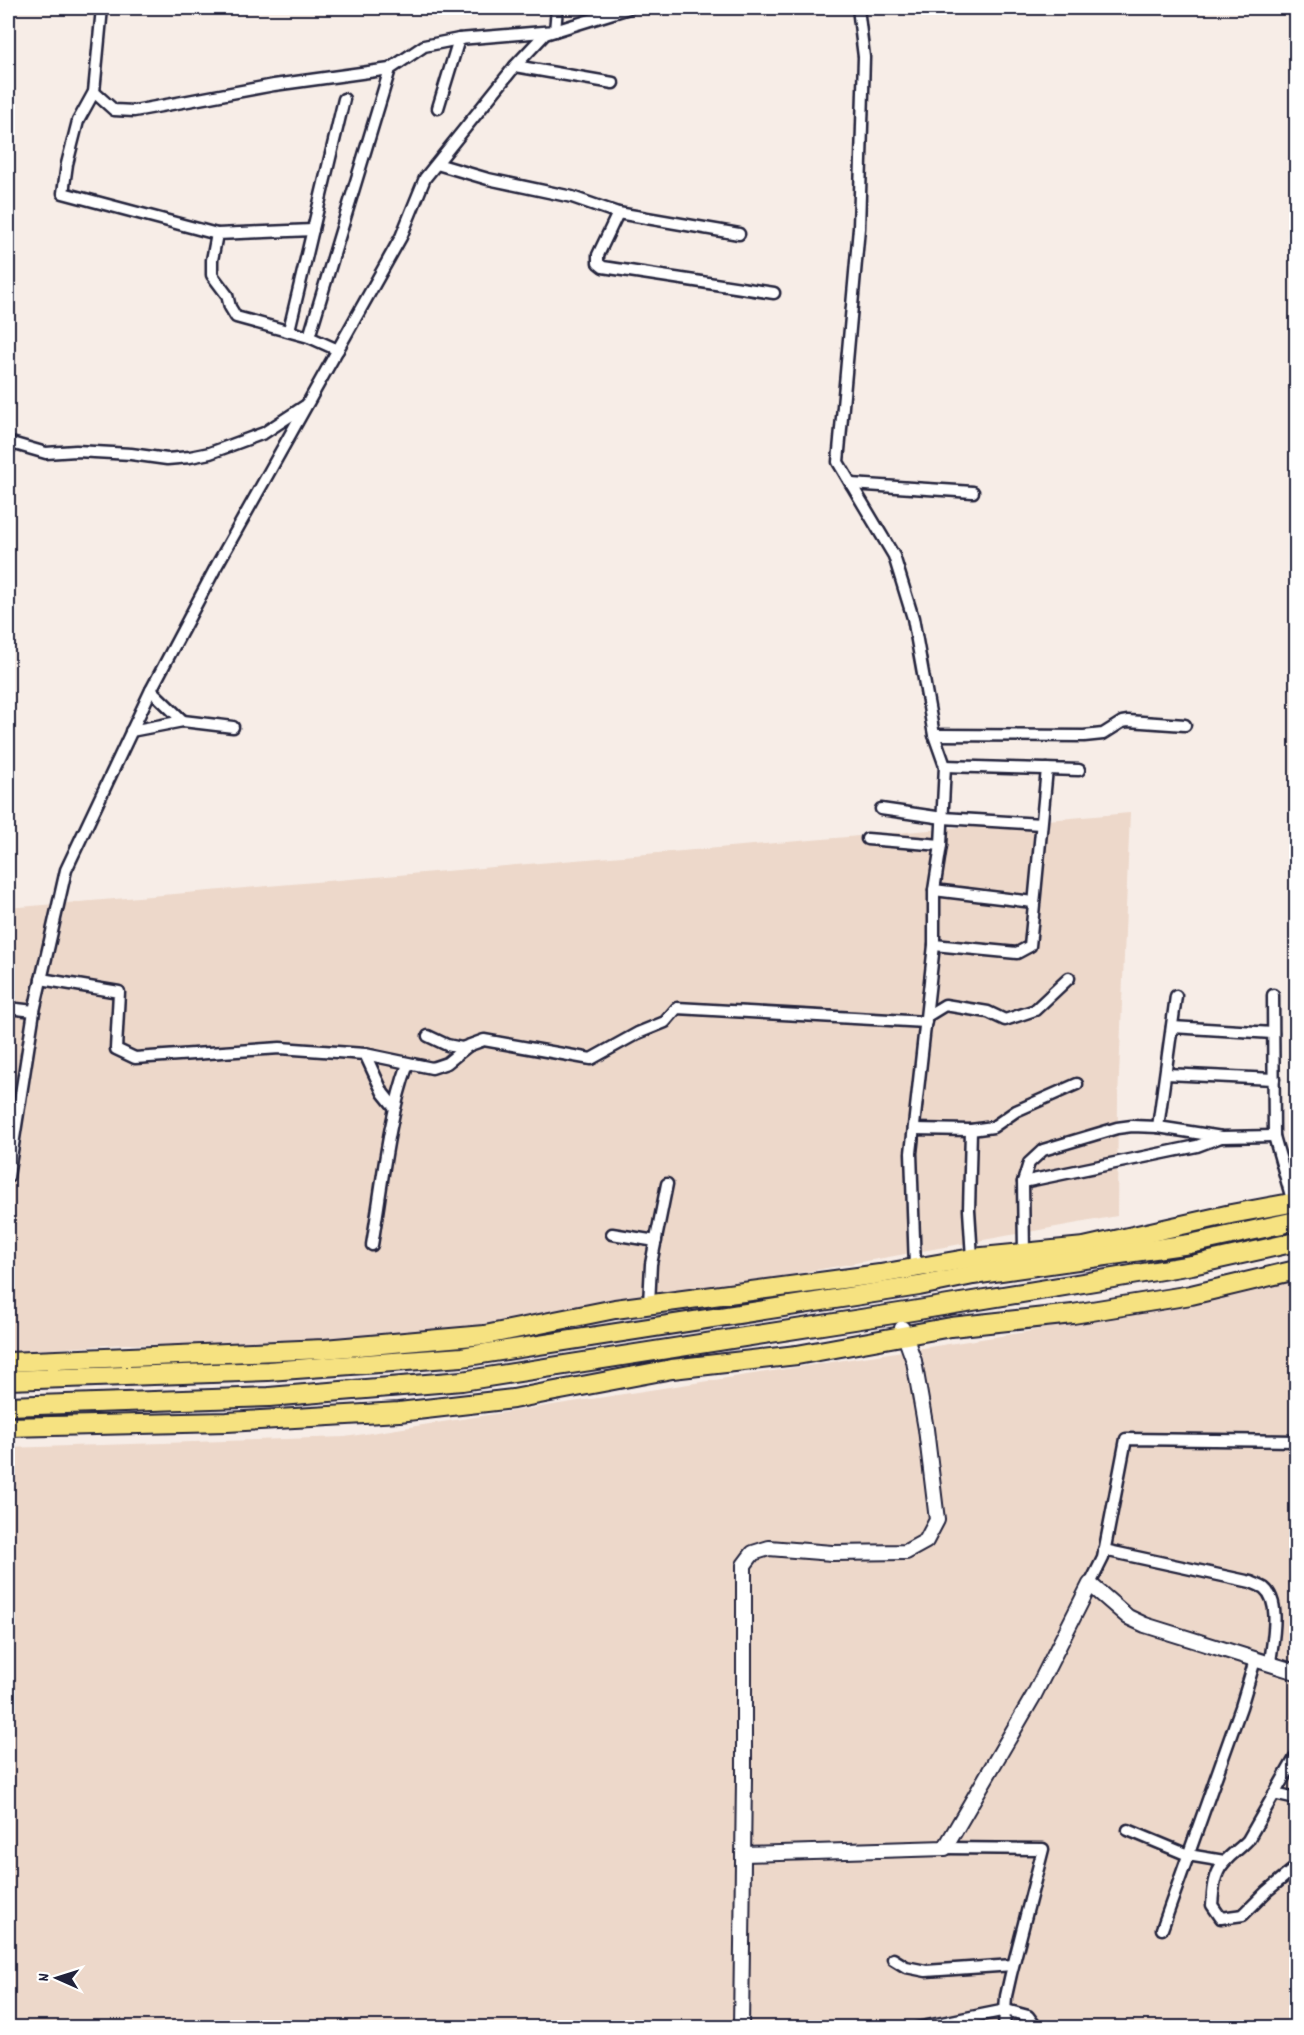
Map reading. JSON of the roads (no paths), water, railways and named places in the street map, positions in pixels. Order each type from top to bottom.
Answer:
[{"type":"highway","points":[[8,1362],[324,1350],[485,1335],[649,1304],[896,1275],[915,1267],[972,1258],[1084,1247],[1294,1202]]},
{"type":"highway","points":[[8,1380],[268,1371],[462,1357],[919,1286],[973,1275],[1190,1244],[1296,1221]]},
{"type":"highway","points":[[8,1406],[268,1397],[462,1381],[917,1311],[1192,1265],[1296,1242]]},
{"type":"highway","points":[[8,1427],[239,1422],[399,1412],[513,1399],[672,1369],[797,1354],[904,1332],[1073,1314],[1179,1297],[1296,1270]]},
{"type":"highway","points":[[65,1404],[65,1426]]},
{"type":"street","points":[[102,8],[94,92],[78,121],[67,164],[63,193],[217,234],[314,231]]},
{"type":"street","points":[[555,31],[557,8]]},
{"type":"street","points":[[8,1177],[34,1011],[66,870],[151,690],[401,237],[425,178],[515,66],[545,34],[629,8]]},
{"type":"street","points":[[858,8],[864,57],[859,228],[838,462],[894,556],[913,618],[934,735],[945,766],[941,845],[934,890],[934,945],[911,1153],[915,1267]]},
{"type":"street","points":[[94,92],[114,110],[134,111],[274,85],[390,69],[424,46],[459,39],[555,31]]},
{"type":"street","points":[[438,108],[459,39]]},
{"type":"street","points":[[515,66],[613,83]]},
{"type":"street","points":[[309,336],[390,69]]},
{"type":"street","points":[[289,330],[344,99]]},
{"type":"street","points":[[437,164],[488,179],[573,197],[618,213],[739,234]]},
{"type":"street","points":[[618,213],[598,255],[598,262],[603,267],[774,293]]},
{"type":"street","points":[[217,234],[212,260],[212,275],[227,295],[236,317],[309,336],[338,350]]},
{"type":"street","points":[[8,442],[46,453],[76,452],[131,454],[167,459],[190,458],[264,433],[308,404]]},
{"type":"street","points":[[852,484],[973,492]]},
{"type":"street","points":[[151,690],[183,721]]},
{"type":"street","points":[[131,731],[183,721],[233,727]]},
{"type":"street","points":[[934,735],[1084,736],[1103,734],[1122,722],[1128,721],[1185,724]]},
{"type":"street","points":[[945,766],[1079,770]]},
{"type":"street","points":[[934,945],[1017,953],[1030,946],[1047,769]]},
{"type":"street","points":[[881,809],[943,818],[1041,824]]},
{"type":"street","points":[[867,839],[941,845]]},
{"type":"street","points":[[934,890],[1033,902]]},
{"type":"street","points":[[428,1036],[447,1045],[462,1048],[484,1040],[591,1059],[638,1033],[665,1022],[677,1008],[926,1019],[945,1005],[988,1012],[1005,1020],[1035,1010],[1069,978]]},
{"type":"street","points":[[42,979],[119,992],[116,1049],[135,1058],[280,1048],[365,1054],[432,1068],[447,1063],[468,1046]]},
{"type":"street","points":[[1273,995],[1274,1136],[1294,1202]]},
{"type":"street","points":[[1158,1127],[1176,996]]},
{"type":"street","points":[[8,1008],[34,1011]]},
{"type":"street","points":[[1172,1027],[1273,1033]]},
{"type":"street","points":[[365,1054],[383,1093],[395,1108]]},
{"type":"street","points":[[372,1245],[395,1108],[408,1064]]},
{"type":"street","points":[[1166,1074],[1274,1079]]},
{"type":"street","points":[[914,1129],[971,1130],[993,1127],[1016,1111],[1077,1084]]},
{"type":"street","points":[[1024,1253],[1023,1182],[1029,1163],[1043,1150],[1117,1128],[1158,1127],[1222,1137],[1274,1136]]},
{"type":"street","points":[[971,1130],[969,1210],[972,1258]]},
{"type":"street","points":[[1023,1182],[1197,1146],[1222,1137]]},
{"type":"street","points":[[649,1304],[651,1263],[668,1184]]},
{"type":"street","points":[[612,1234],[656,1241]]},
{"type":"street","points":[[741,2028],[744,1565],[753,1552],[769,1548],[832,1553],[906,1552],[926,1541],[937,1520],[926,1429],[914,1361],[904,1332]]},
{"type":"street","points":[[945,1848],[1035,1695],[1103,1558],[1126,1439],[1296,1441]]},
{"type":"street","points":[[1104,1550],[1251,1582],[1264,1588],[1274,1603],[1275,1613],[1270,1663]]},
{"type":"street","points":[[1090,1584],[1128,1617],[1145,1625],[1296,1672]]},
{"type":"street","points":[[1162,1929],[1241,1707],[1255,1660]]},
{"type":"street","points":[[1296,1756],[1248,1840],[1237,1853],[1224,1862],[1217,1873],[1212,1905],[1221,1918],[1243,1915],[1296,1867]]},
{"type":"street","points":[[1274,1794],[1296,1798]]},
{"type":"street","points":[[1128,1830],[1188,1855],[1224,1862]]},
{"type":"street","points":[[743,1854],[945,1848],[1042,1849],[1006,1996],[1004,2028]]},
{"type":"street","points":[[892,1959],[906,1967],[926,1971],[1013,1965]]},
{"type":"street","points":[[917,2028],[1006,2010],[1028,2016],[1037,2028]]}]
